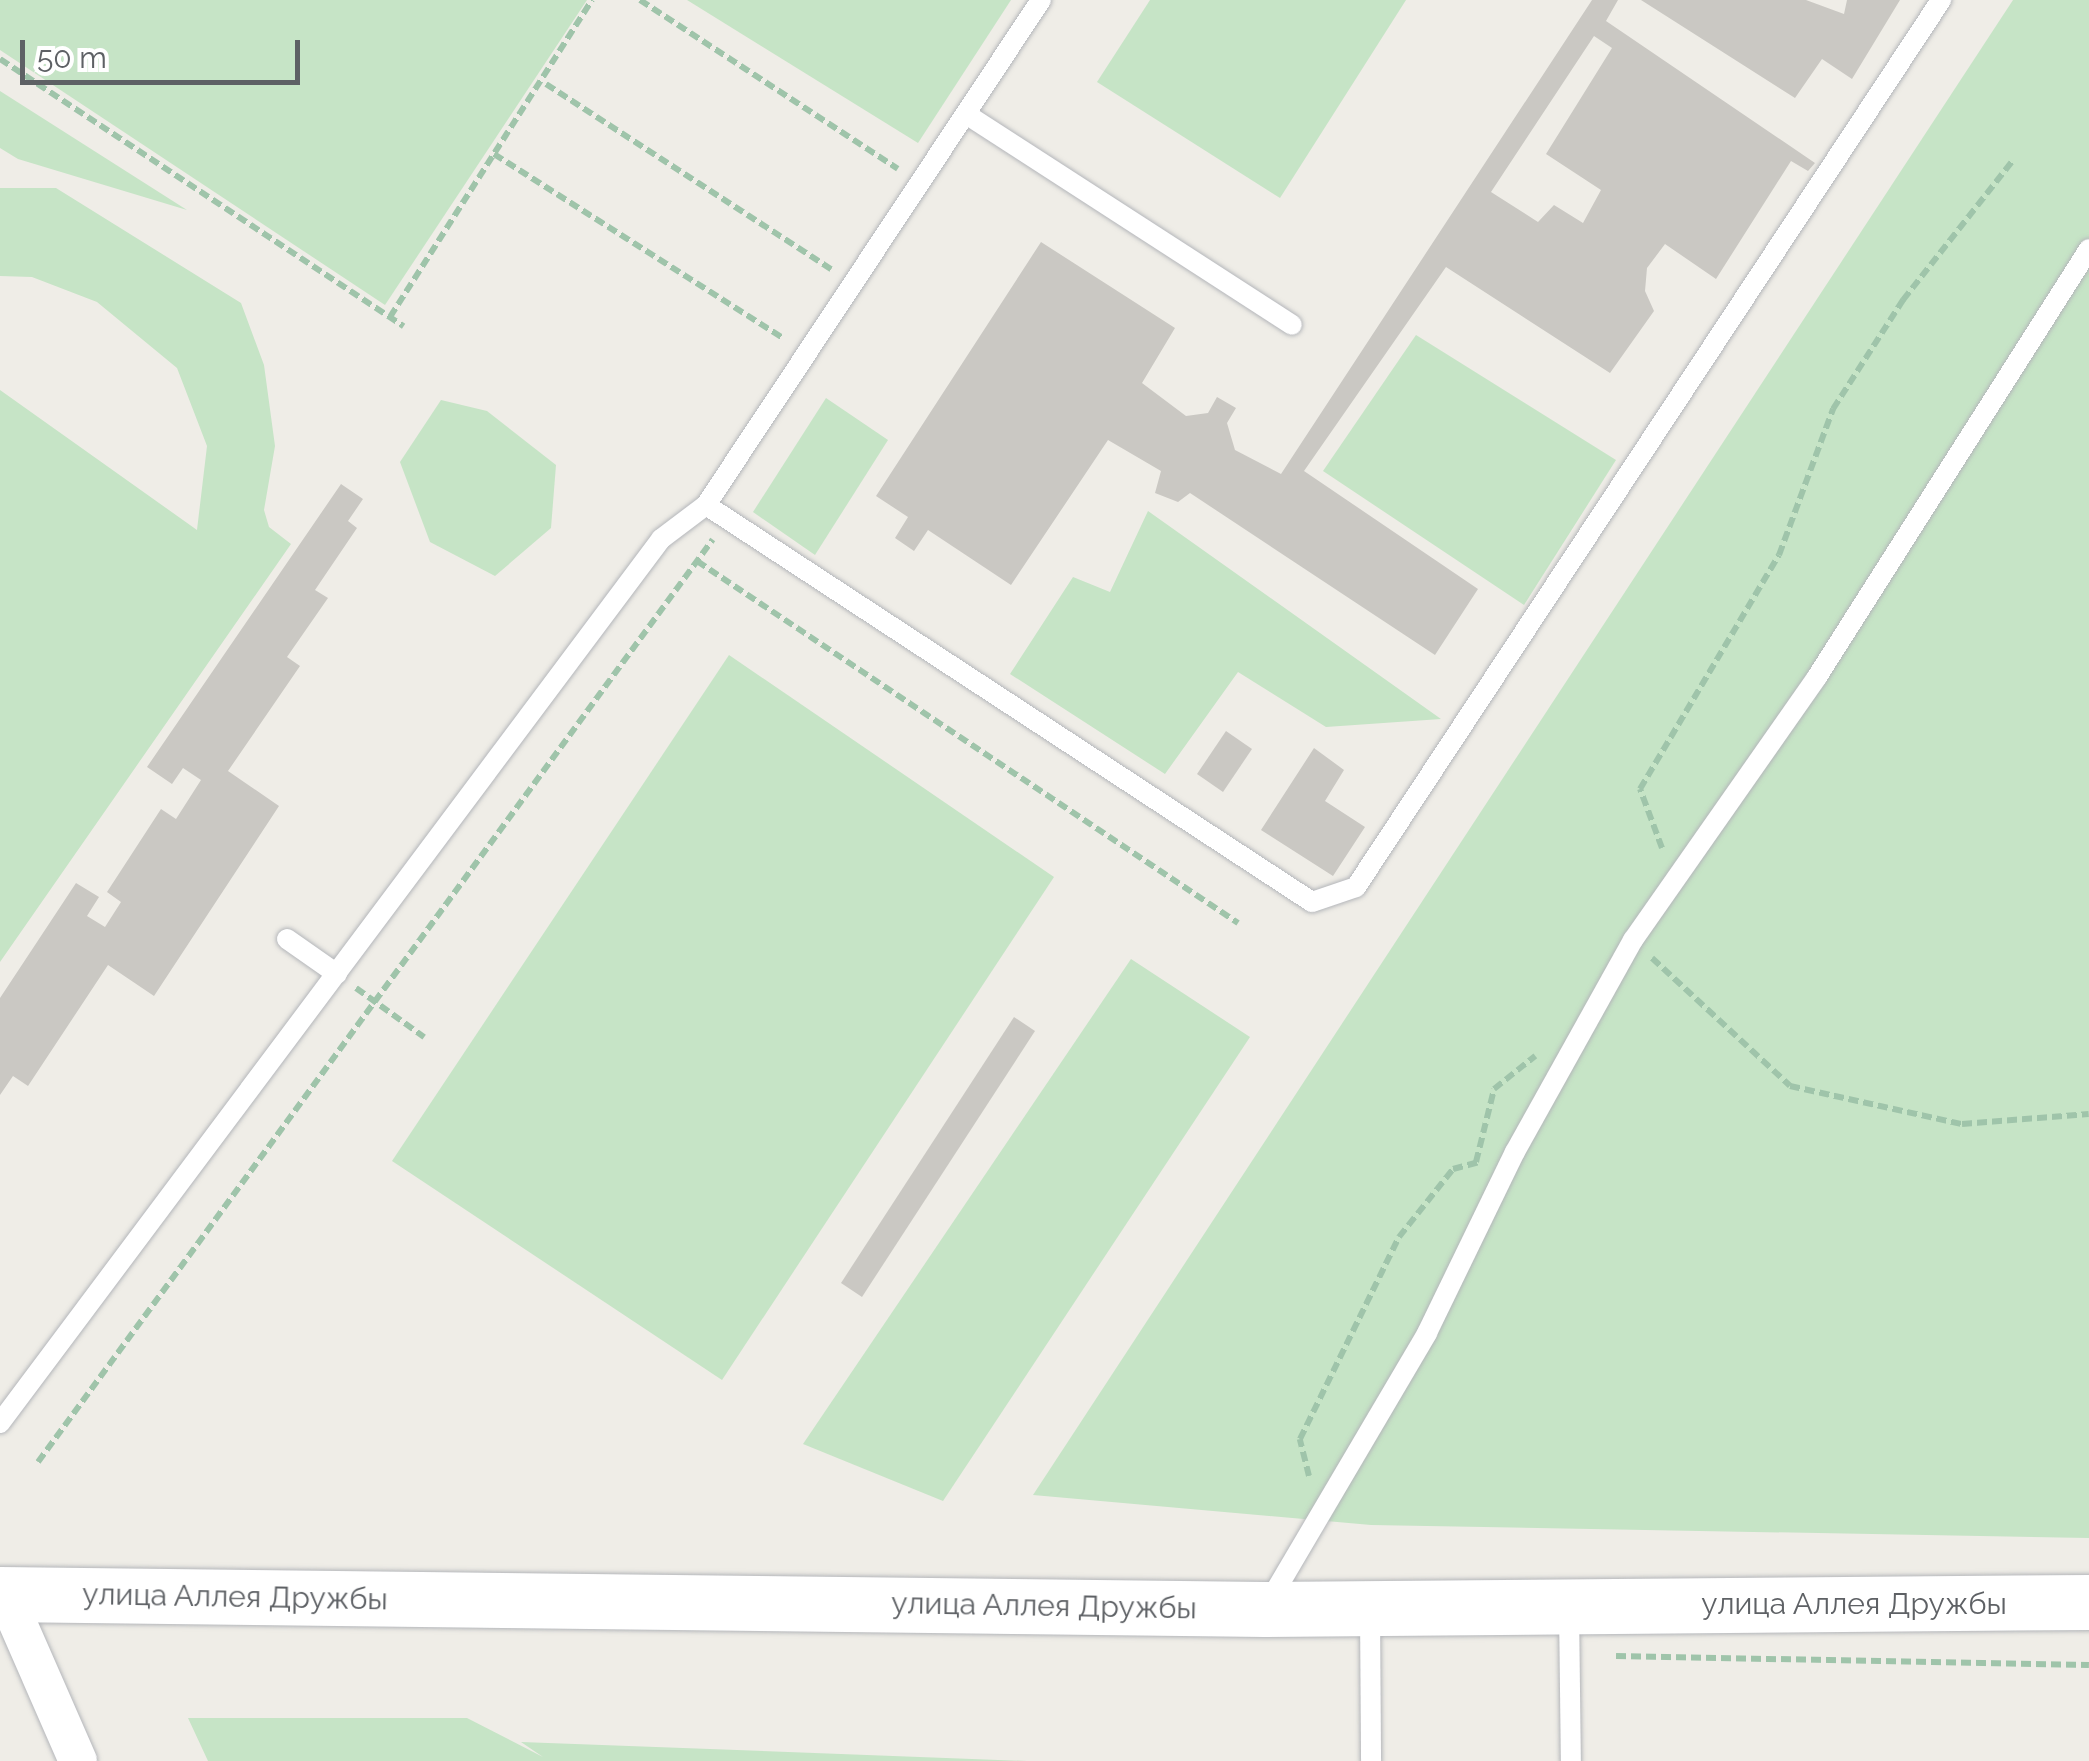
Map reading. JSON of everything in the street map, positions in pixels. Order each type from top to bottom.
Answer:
[{"type":"main road","name":"улица Аллея Дружбы","points":[[2,1591],[1370,1608],[1570,1630],[2089,1602]]},
{"type":"street","points":[[2,1591],[78,1761]]},
{"type":"lane","points":[[0,1423],[661,539],[706,505],[1041,0]]},
{"type":"lane","points":[[706,505],[1312,902],[1356,886],[1941,0]]},
{"type":"lane","points":[[966,114],[1292,326]]},
{"type":"lane","points":[[1265,1608],[1426,1333],[1515,1152],[1633,940],[1818,677],[2089,249]]},
{"type":"lane","points":[[286,939],[337,974]]},
{"type":"lane","points":[[1370,1608],[1371,1761]]},
{"type":"lane","points":[[1570,1630],[1572,1761]]},
{"type":"path","points":[[390,317],[592,0]]},
{"type":"path","points":[[640,0],[920,183]]},
{"type":"path","points":[[0,59],[404,326]]},
{"type":"path","points":[[546,84],[853,283]]},
{"type":"path","points":[[494,154],[806,354]]},
{"type":"path","points":[[1664,859],[1656,819],[1640,788],[1779,556],[1833,409],[1903,300],[2012,160]]},
{"type":"path","points":[[38,1462],[378,1004],[727,520]]},
{"type":"path","points":[[697,561],[1238,923]]},
{"type":"path","points":[[1633,940],[1790,1086],[1962,1124],[2089,1114]]},
{"type":"path","points":[[337,974],[424,1037]]},
{"type":"path","points":[[1320,1514],[1300,1439],[1399,1236],[1453,1169],[1515,1152]]},
{"type":"path","points":[[1570,1630],[2089,1665]]},
{"type":"green space","points":[[0,0],[587,0],[385,305],[0,50]]},
{"type":"green space","points":[[687,0],[1011,0],[918,143]]},
{"type":"green space","points":[[1150,0],[1406,0],[1280,198],[1097,82]]},
{"type":"green space","points":[[2013,0],[2089,0],[2089,1538],[1371,1525],[1033,1495]]},
{"type":"green space","points":[[0,91],[187,210],[18,159],[0,148]]},
{"type":"green space","points":[[0,188],[56,188],[241,303],[264,365],[275,446],[264,510],[269,527],[291,544],[0,962],[0,390],[197,530],[207,446],[177,368],[97,302],[32,277],[0,276]]},
{"type":"green space","points":[[1416,335],[1616,460],[1524,605],[1323,471]]},
{"type":"green space","points":[[826,398],[888,440],[815,555],[753,512]]},
{"type":"green space","points":[[441,400],[487,411],[556,465],[551,528],[495,576],[430,542],[400,462]]},
{"type":"green space","points":[[1148,511],[1441,719],[1326,727],[1238,672],[1165,774],[1010,674],[1073,577],[1110,592]]},
{"type":"green space","points":[[729,655],[1054,877],[722,1380],[392,1161]]},
{"type":"green space","points":[[1131,959],[1250,1037],[943,1501],[803,1444]]},
{"type":"green space","points":[[188,1718],[467,1718],[543,1757],[521,1742],[1027,1761],[208,1761]]},
{"type":"building","points":[[1592,0],[1618,0],[1606,21],[1815,163],[1808,171],[1791,161],[1716,279],[1665,244],[1647,268],[1645,291],[1654,311],[1610,373],[1446,267],[1304,471],[1478,589],[1435,655],[1190,493],[1178,502],[1155,493],[1161,471],[1108,440],[1011,585],[928,530],[914,551],[895,538],[908,517],[876,496],[1041,242],[1175,328],[1142,383],[1186,416],[1208,413],[1217,397],[1236,408],[1227,423],[1235,450],[1281,474]],"holes":[[[1594,36],[1612,48],[1546,154],[1601,190],[1583,223],[1554,205],[1538,222],[1491,192]]]},
{"type":"building","points":[[1641,0],[1806,0],[1844,14],[1847,0],[1900,0],[1852,79],[1822,59],[1795,98]]},
{"type":"building","points":[[341,484],[363,499],[348,521],[357,528],[315,590],[328,598],[287,657],[300,666],[228,771],[279,806],[154,996],[108,965],[28,1086],[13,1076],[0,1095],[0,998],[76,883],[99,897],[87,916],[105,927],[121,902],[107,892],[161,809],[176,819],[201,780],[183,768],[172,784],[147,767]]},
{"type":"building","points":[[1226,731],[1252,749],[1223,792],[1197,774]]},
{"type":"building","points":[[1314,748],[1344,770],[1325,801],[1365,827],[1333,876],[1261,830]]},
{"type":"building","points":[[1014,1017],[1035,1031],[862,1297],[841,1283]]}]
